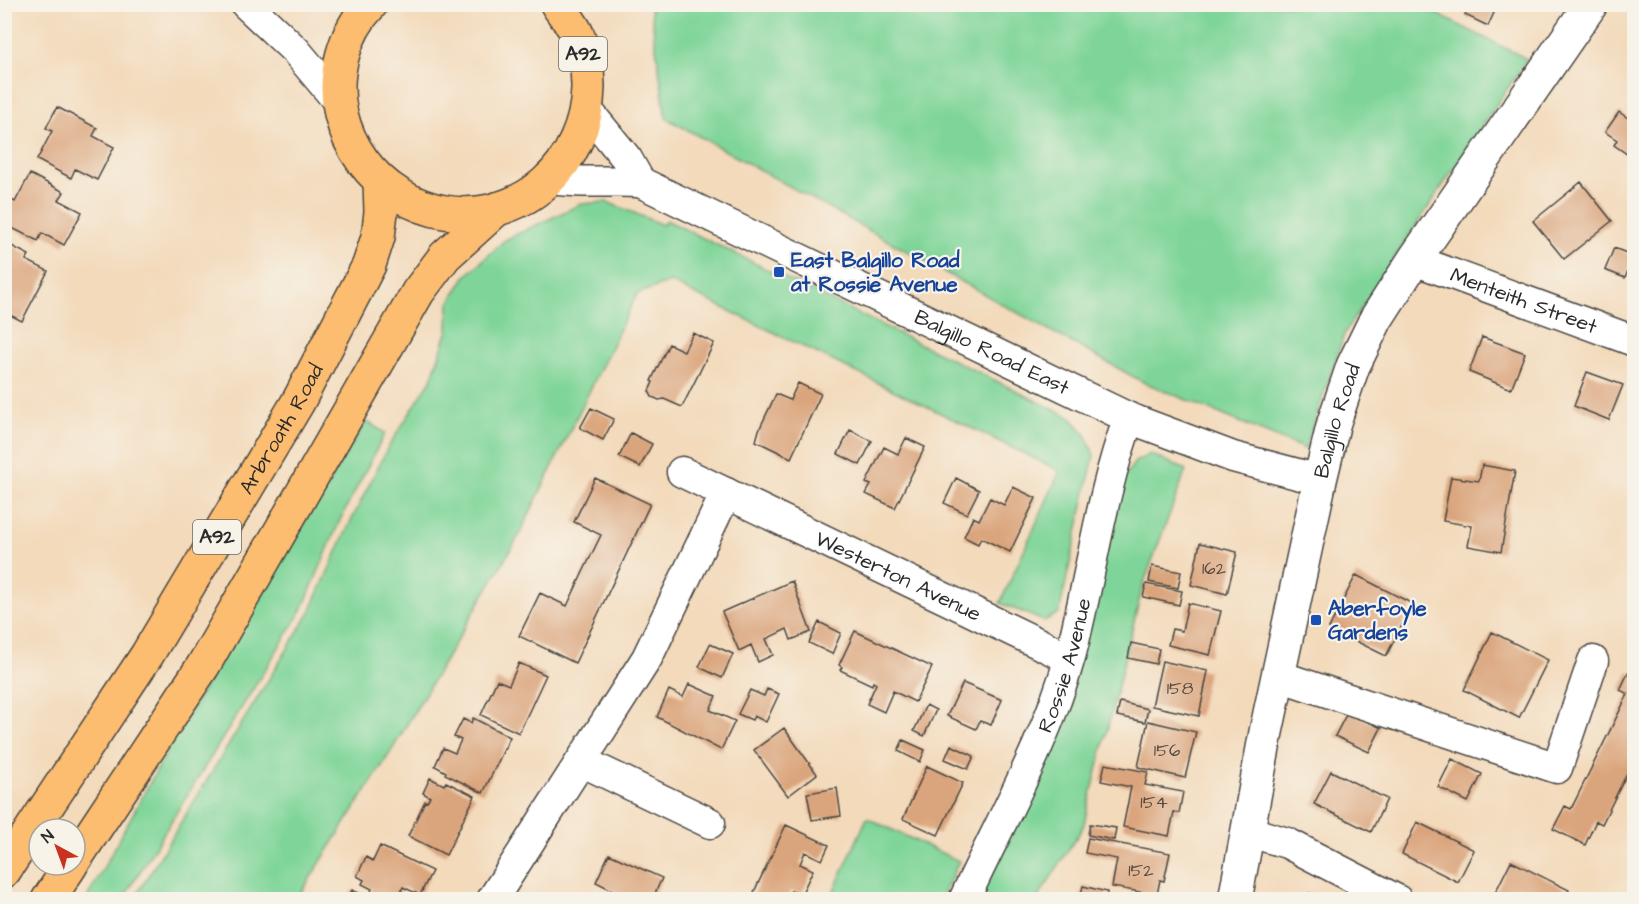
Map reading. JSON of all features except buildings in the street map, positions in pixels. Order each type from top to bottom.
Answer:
[{"type":"main road","name":"A92","points":[[371,4],[363,13],[348,40],[339,70],[338,101],[346,131],[360,159],[380,182],[406,200],[435,210],[466,214],[497,209],[526,197],[551,178],[574,147],[587,110],[588,71],[577,34],[557,4]]},
{"type":"main road","name":"Arbroath Road","points":[[4,871],[147,655],[298,402],[369,265],[381,212],[380,182]]},
{"type":"main road","name":"A92","points":[[87,841],[203,666],[418,292],[445,256],[497,209]]},
{"type":"main road","points":[[48,900],[63,877]]},
{"type":"street","points":[[246,4],[296,51],[338,101]]},
{"type":"street","name":"Balgillo Road","points":[[1235,900],[1320,480],[1334,422],[1353,366],[1376,319],[1414,260],[1591,4]]},
{"type":"street","points":[[587,110],[627,159],[640,182]]},
{"type":"street","name":"Balgillo Road East","points":[[551,178],[574,183],[610,180],[640,182],[1129,418],[1233,457],[1320,480]]},
{"type":"street","name":"Menteith Street","points":[[1414,260],[1635,340]]},
{"type":"street","name":"Rossie Avenue","points":[[964,900],[1048,719],[1069,658],[1113,462],[1129,418]]},
{"type":"street","name":"Westerton Avenue","points":[[682,472],[1069,658]]},
{"type":"street","points":[[492,900],[648,658],[726,493]]},
{"type":"street","points":[[1279,676],[1557,768],[1593,661]]},
{"type":"street","points":[[583,762],[710,823]]},
{"type":"street","points":[[1250,832],[1287,843],[1397,900]]},
{"type":"green space","points":[[650,5],[1419,5],[1527,59],[1345,332],[1305,449],[1141,381],[666,118]]},
{"type":"green space","points":[[607,202],[663,225],[666,220],[1070,417],[1086,435],[1094,455],[1059,613],[1044,621],[1000,603],[1060,471],[670,282],[637,294],[517,539],[390,753],[297,899],[134,899],[309,614],[349,525],[387,449],[431,380],[448,330],[449,303],[465,277],[505,240],[581,204]]},
{"type":"green space","points":[[366,421],[385,433],[340,520],[302,610],[123,899],[86,900],[177,733]]},
{"type":"green space","points":[[1150,454],[1186,470],[1143,585],[1083,827],[1037,899],[978,900],[1122,480],[1135,462]]},
{"type":"green space","points":[[867,818],[959,861],[941,899],[830,899]]},
{"type":"place","name":"East Balgillo Road at Rossie Avenue","points":[[779,272]]},
{"type":"place","name":"Aberfoyle Gardens","points":[[1316,620]]}]
